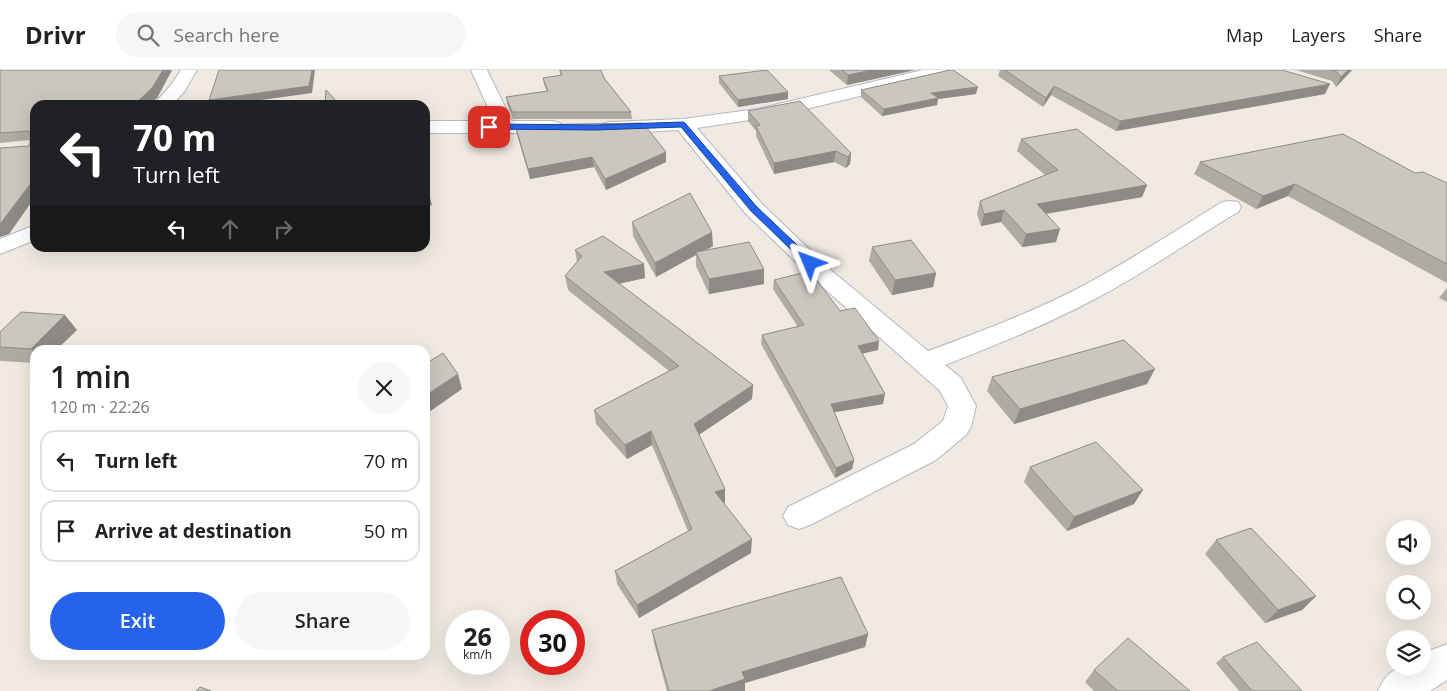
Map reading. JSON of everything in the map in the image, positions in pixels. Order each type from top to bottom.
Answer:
[{"type":"street","points":[[167,100],[178,88],[189,70]]},
{"type":"street","points":[[479,70],[505,126]]},
{"type":"street","points":[[587,128],[683,124],[736,117],[804,104],[877,84],[946,70]]},
{"type":"street","points":[[683,124],[754,209],[824,276],[951,385],[962,406],[956,427],[925,452],[799,516]]},
{"type":"street","points":[[430,128],[569,127]]},
{"type":"street","points":[[926,362],[1000,334],[1067,304],[1118,276],[1230,207]]},
{"type":"street","points":[[0,247],[30,234]]},
{"type":"street","points":[[1397,691],[1428,670],[1447,662]]},
{"type":"building","points":[[0,70],[163,70],[152,88],[139,100],[30,100],[30,132],[0,133]]},
{"type":"building","points":[[219,70],[312,70],[309,86],[209,100]]},
{"type":"building","points":[[560,70],[601,70],[604,78],[631,112],[512,112],[506,97],[548,91],[543,78],[562,75]]},
{"type":"building","points":[[767,70],[788,92],[738,100],[719,76]]},
{"type":"building","points":[[842,70],[872,70],[848,75]]},
{"type":"building","points":[[953,70],[978,87],[931,93],[938,98],[884,109],[861,90]]},
{"type":"building","points":[[1005,70],[1282,70],[1330,84],[1120,121],[1054,86],[1046,98]]},
{"type":"building","points":[[1330,70],[1348,70],[1341,77],[1337,72]]},
{"type":"building","points":[[326,90],[335,100],[325,100]]},
{"type":"building","points":[[800,101],[851,153],[848,157],[836,151],[774,163],[756,126],[760,125],[748,111]]},
{"type":"building","points":[[643,123],[666,152],[605,179],[592,157],[528,169],[515,125]]},
{"type":"building","points":[[1077,129],[1147,185],[1037,204],[1060,229],[1026,234],[1004,210],[984,214],[980,201],[1058,170],[1021,139]]},
{"type":"building","points":[[1343,134],[1415,173],[1423,172],[1447,183],[1447,264],[1295,184],[1263,196],[1200,162]]},
{"type":"building","points":[[30,144],[30,185],[0,224],[0,148],[29,146]]},
{"type":"building","points":[[690,193],[712,232],[655,263],[632,222]]},
{"type":"building","points":[[603,236],[644,264],[604,272],[753,385],[694,424],[725,489],[715,492],[752,539],[637,605],[615,571],[692,529],[651,431],[625,445],[594,410],[679,366],[565,276],[582,256],[575,250]]},
{"type":"building","points":[[911,240],[936,273],[895,280],[872,247]]},
{"type":"building","points":[[749,242],[764,269],[709,279],[696,252]]},
{"type":"building","points":[[810,271],[840,311],[855,308],[879,341],[858,346],[885,394],[831,404],[854,460],[836,468],[762,335],[804,325],[774,280]]},
{"type":"building","points":[[21,312],[65,315],[35,345],[30,345],[30,349],[0,347],[0,332]]},
{"type":"building","points":[[1124,340],[1155,369],[1020,409],[992,377]]},
{"type":"building","points":[[443,353],[458,374],[430,393],[430,361]]},
{"type":"building","points":[[1096,442],[1143,490],[1074,517],[1030,467]]},
{"type":"building","points":[[1251,528],[1316,596],[1278,610],[1216,540]]},
{"type":"building","points":[[841,577],[868,634],[742,672],[745,679],[709,691],[669,691],[652,630]]},
{"type":"building","points":[[1128,638],[1190,691],[1118,691],[1094,670]]},
{"type":"building","points":[[1257,642],[1302,691],[1252,691],[1223,657]]},
{"type":"building","points":[[200,687],[211,691],[196,691]]},
{"type":"route","points":[[489,127],[596,128],[683,124],[711,160],[754,209],[810,263]]}]
